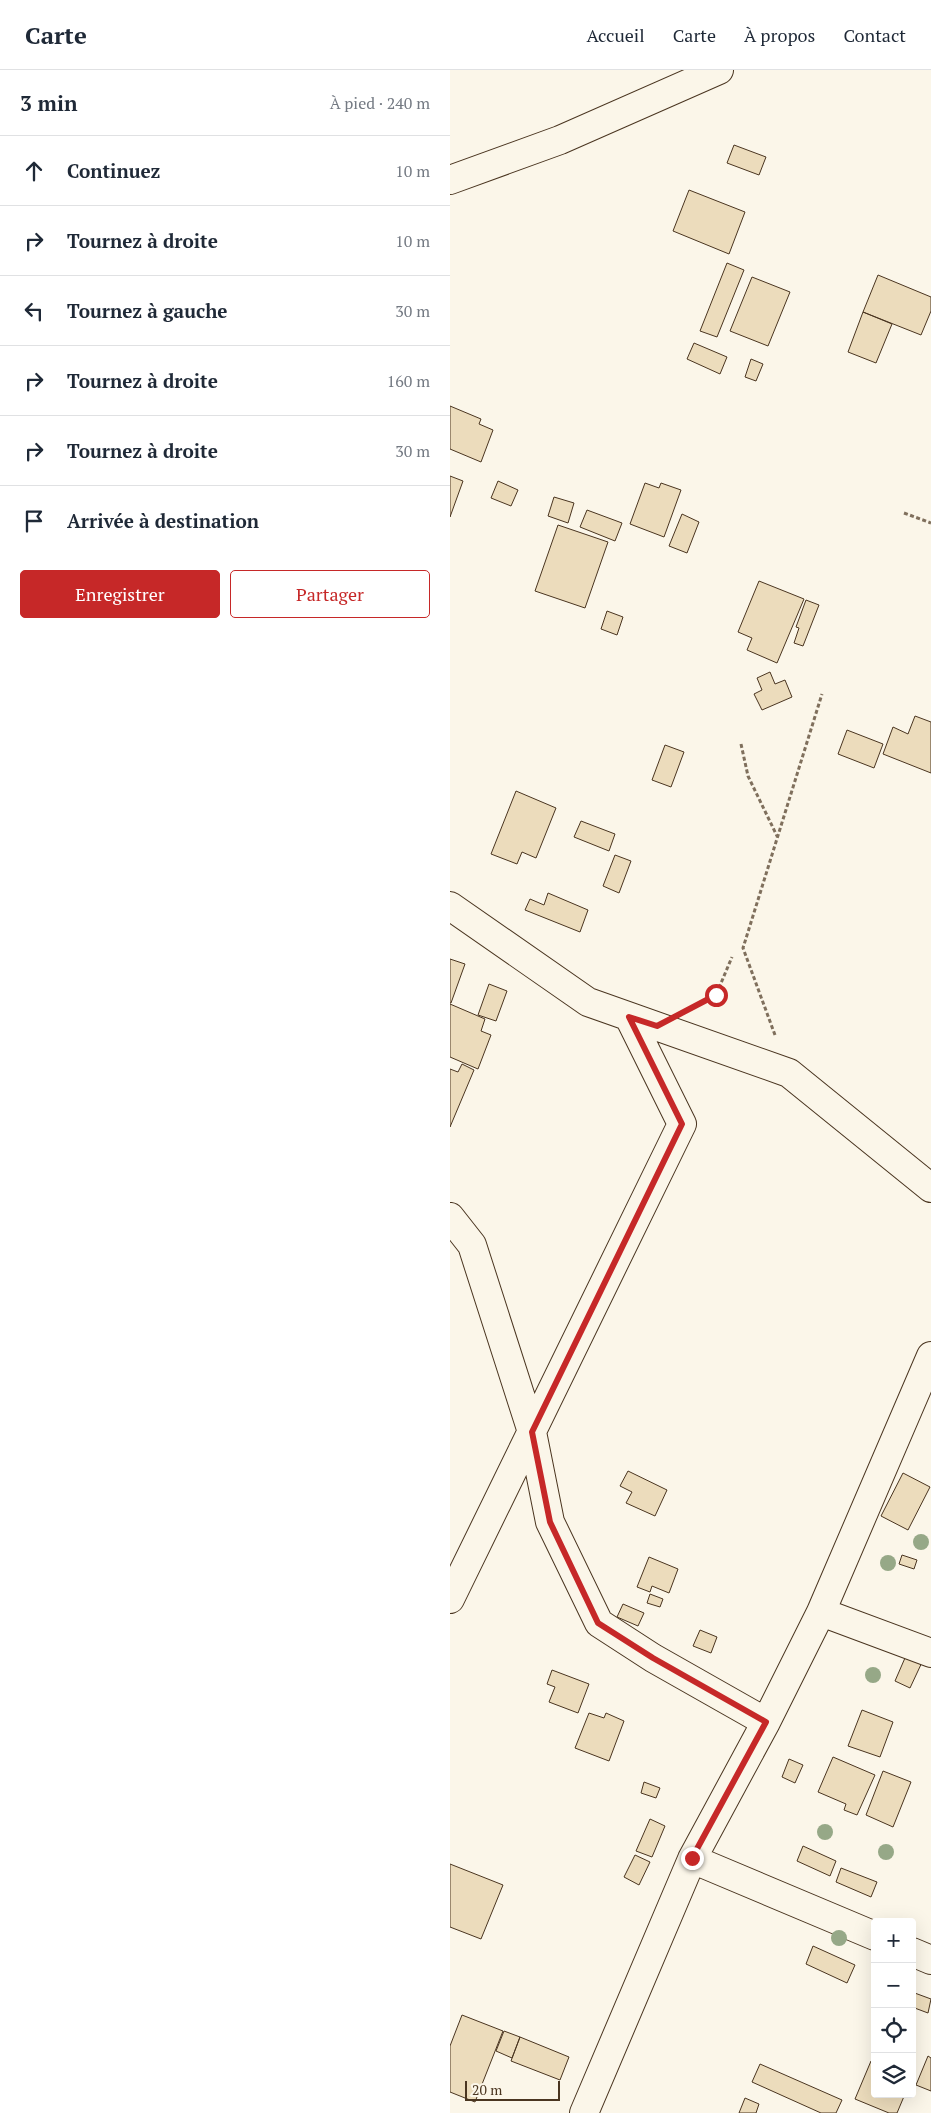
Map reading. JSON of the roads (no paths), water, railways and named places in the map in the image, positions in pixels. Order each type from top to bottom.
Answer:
[{"type":"street","points":[[450,180],[560,140],[718,70]]},
{"type":"street","points":[[450,906],[588,1002],[789,1073],[931,1188]]},
{"type":"street","points":[[450,1599],[682,1124],[629,1017]]},
{"type":"street","points":[[450,1217],[472,1245],[532,1432],[550,1522],[598,1623],[653,1658],[766,1722]]},
{"type":"street","points":[[584,2113],[692,1858],[766,1722],[820,1612],[931,1356]]},
{"type":"street","points":[[820,1612],[931,1652]]},
{"type":"street","points":[[692,1858],[871,1934]]},
{"type":"street","points":[[916,1954],[931,1960]]}]
